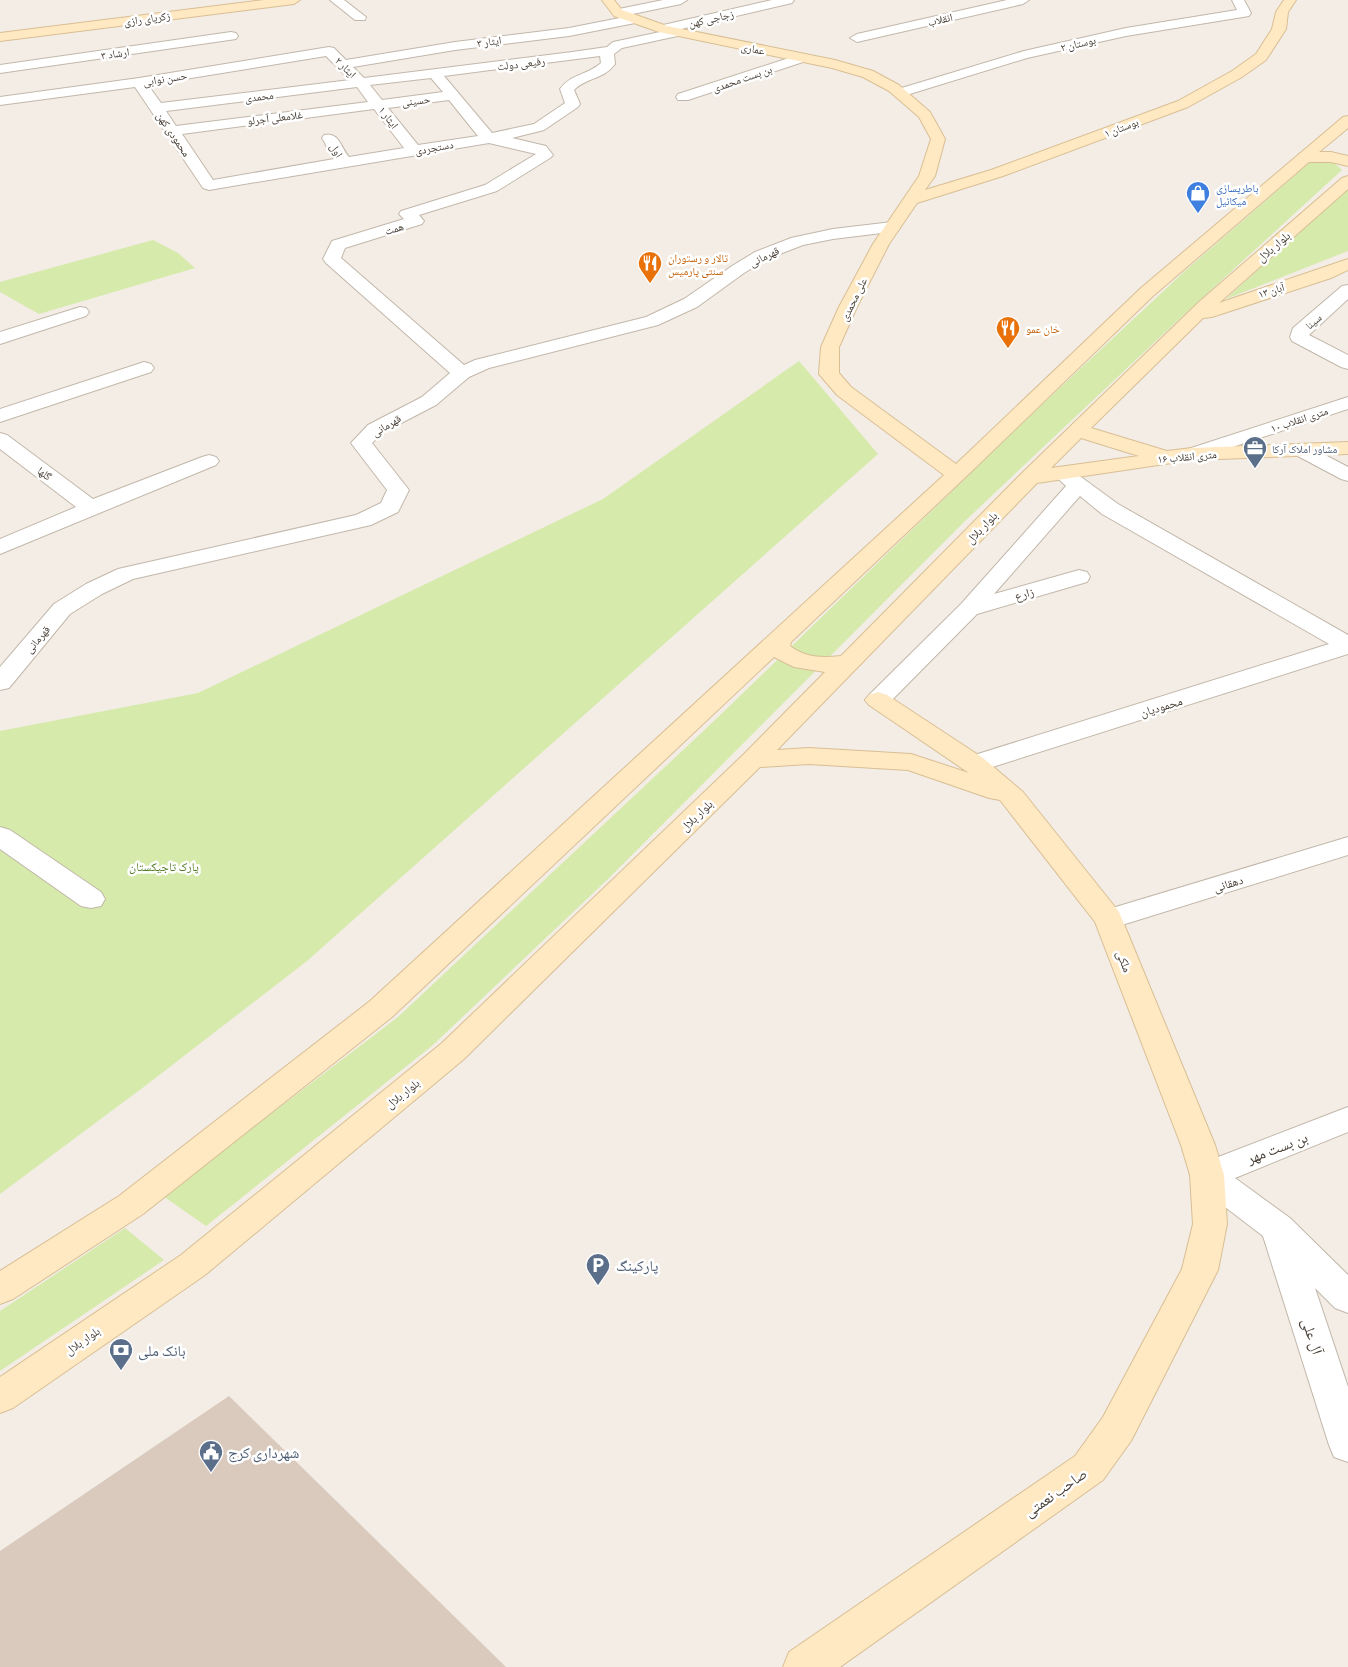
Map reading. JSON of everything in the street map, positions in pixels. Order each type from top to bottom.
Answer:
[{"type":"street","name":"زکریای رازی","points":[[0,26],[204,0]]},
{"type":"street","name":"زکریای رازی","points":[[0,38],[294,0]]},
{"type":"street","points":[[336,0],[360,17]]},
{"type":"street","points":[[608,0],[618,13],[681,0]]},
{"type":"street","name":"زجاجی کهن","points":[[671,30],[788,0]]},
{"type":"street","name":"انقلاب","points":[[857,38],[1023,0]]},
{"type":"street","name":"بوستان ۲","points":[[900,93],[1033,53],[1126,32],[1245,14],[1238,0]]},
{"type":"street","name":"بوستان ۱","points":[[910,200],[998,172],[1183,104],[1238,74],[1261,56],[1280,29],[1282,12],[1290,0]]},
{"type":"street","name":"عماری","points":[[618,13],[671,30],[834,64],[868,74],[900,93]]},
{"type":"street","name":"ایثار ۳","points":[[343,65],[449,47],[569,32],[635,19]]},
{"type":"street","name":"رفیعی دولت","points":[[362,84],[611,50],[618,45],[671,30]]},
{"type":"street","name":"ارشاد ۳","points":[[0,69],[231,36]]},
{"type":"street","points":[[436,38],[449,47]]},
{"type":"street","name":"دستجردی","points":[[209,185],[488,138],[539,127],[573,104],[568,89],[574,81],[597,74],[608,64],[608,53],[611,50]]},
{"type":"street","name":"ایثار ۲","points":[[329,51],[362,84]]},
{"type":"street","name":"حسن نوابی","points":[[0,101],[139,82],[329,51]]},
{"type":"street","name":"بن بست محمدی","points":[[683,97],[801,58]]},
{"type":"street","points":[[436,74],[488,138]]},
{"type":"street","name":"محمودی کهن","points":[[139,82],[209,185]]},
{"type":"street","name":"۱ ایثار","points":[[362,84],[414,150]]},
{"type":"street","name":"محمدی","points":[[157,108],[362,84]]},
{"type":"street","name":"علی محمدی","points":[[900,93],[925,115],[938,138],[927,176],[880,244],[830,348],[829,374],[844,391],[957,474]]},
{"type":"street","name":"حسینی","points":[[379,104],[453,95]]},
{"type":"street","name":"غلامعلی آجرلو","points":[[172,131],[379,104]]},
{"type":"street","points":[[0,1289],[131,1205],[381,1009],[957,474],[1147,292],[1348,120]]},
{"type":"street","name":"اول","points":[[329,138],[333,143],[334,150],[345,162]]},
{"type":"street","name":"همت","points":[[462,373],[332,259],[338,245],[416,221],[407,214],[491,188],[545,155],[541,149],[488,138]]},
{"type":"street","points":[[1304,157],[1331,157],[1348,161]]},
{"type":"street","points":[[310,168],[320,183]]},
{"type":"street","name":"بلوار بلال","points":[[0,1397],[193,1265],[453,1051],[753,760],[1077,430],[1195,316],[1348,181]]},
{"type":"street","name":"قهرمانی","points":[[0,683],[62,609],[94,589],[126,574],[363,520],[390,507],[398,490],[361,443],[375,429],[429,401],[462,373],[482,364],[660,317],[678,310],[742,266],[796,241],[827,234],[892,227]]},
{"type":"street","name":"۱۳ آبان","points":[[1195,316],[1325,274],[1348,264]]},
{"type":"street","name":"سینا","points":[[1348,290],[1300,332],[1299,337],[1348,363]]},
{"type":"street","points":[[0,338],[80,312]]},
{"type":"street","points":[[0,416],[144,368]]},
{"type":"street","name":"۱۰ متری انقلاب","points":[[1192,454],[1348,402]]},
{"type":"street","points":[[1077,430],[1165,457]]},
{"type":"street","name":"گلها","points":[[0,439],[90,508]]},
{"type":"street","name":"۱۶ متری انقلاب","points":[[1028,478],[1070,479],[1165,457],[1192,454],[1348,448]]},
{"type":"street","points":[[1301,450],[1348,475]]},
{"type":"street","points":[[0,548],[90,508],[209,461]]},
{"type":"street","points":[[968,609],[1070,479]]},
{"type":"street","name":"محمودیان","points":[[1070,479],[1110,509],[1348,646]]},
{"type":"street","name":"زارع","points":[[968,609],[1079,577]]},
{"type":"street","name":"ملکی","points":[[968,609],[878,700],[974,764],[1014,798],[1108,919],[1202,1160]]},
{"type":"street","points":[[779,640],[778,648],[786,656],[798,661],[824,666],[851,662]]},
{"type":"street","name":"محمودیان","points":[[974,764],[1348,646]]},
{"type":"street","points":[[753,760],[809,756],[912,762],[1014,798]]},
{"type":"street","points":[[0,836],[91,899]]},
{"type":"street","name":"دهقانی","points":[[1108,919],[1348,846]]},
{"type":"street","name":"بن بست مهر","points":[[1202,1160],[1348,1119]]},
{"type":"street","points":[[1202,1160],[1278,1228],[1348,1298]]},
{"type":"street","name":"صاحب نعمتی","points":[[807,1666],[1089,1468],[1117,1429],[1200,1270],[1210,1224],[1202,1160]]},
{"type":"street","name":"آل علی","points":[[1278,1228],[1348,1445]]},
{"type":"green space","points":[[1309,163],[1334,163],[1342,170],[1175,323],[966,520],[608,879],[433,1045],[206,1226],[163,1196],[398,1017],[713,722],[1034,412],[1186,270]]},
{"type":"green space","points":[[1348,187],[1348,251],[1226,299]]},
{"type":"green space","points":[[153,240],[178,253],[195,268],[39,314],[0,292],[0,282]]},
{"type":"green space","name":"پارک تاجیکستان","points":[[799,361],[878,454],[307,961],[145,1086],[0,1194],[0,731],[198,693],[603,499]]},
{"type":"green space","points":[[125,1228],[164,1260],[0,1371],[0,1311]]},
{"type":"building","name":"شهرداری کرج","points":[[229,1396],[506,1667],[0,1667],[0,1551]]},
{"type":"place","name":"باطریسازی میکائیل","points":[[1198,214]]},
{"type":"place","name":"تالار و رستوران سنتی پارمیس","points":[[650,284]]},
{"type":"place","name":"خان عمو","points":[[1008,349]]},
{"type":"place","name":"مشاور املاک آرکا","points":[[1255,469]]},
{"type":"place","name":"پارکینگ","points":[[598,1286]]},
{"type":"place","name":"بانک ملی","points":[[121,1371]]},
{"type":"place","name":"شهرداری کرج","points":[[211,1473]]}]
